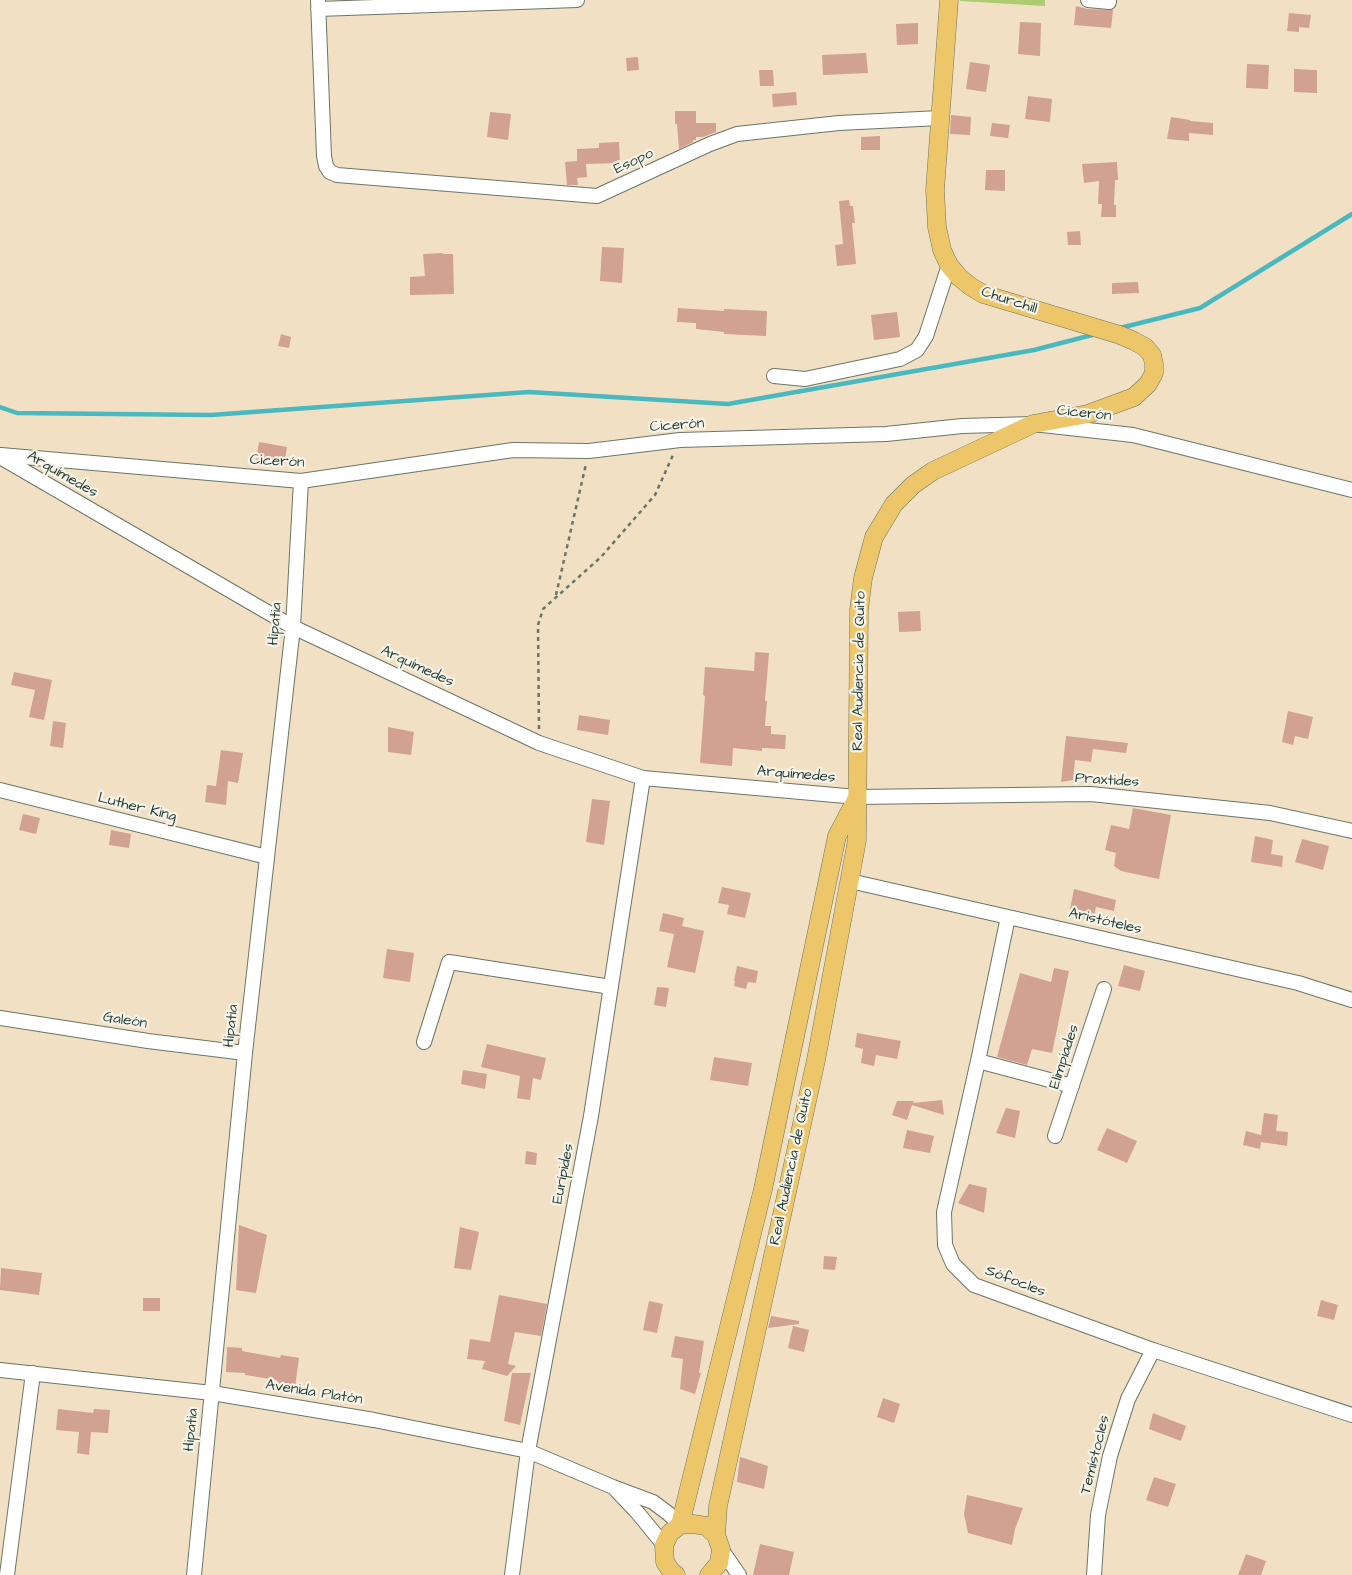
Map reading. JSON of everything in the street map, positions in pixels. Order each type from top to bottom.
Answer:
[{"type":"main road","name":"Churchill","points":[[949,0],[935,190],[937,227],[942,250],[949,265],[959,277],[983,294],[1120,335],[1145,347],[1152,355],[1154,364],[1154,373],[1148,384],[1134,397],[1088,414],[1033,424]]},
{"type":"main road","name":"Real Audiencia de Quito","points":[[709,1575],[719,1563],[718,1506],[814,1069],[857,840],[859,610],[863,578],[874,537],[894,504],[913,485],[933,471],[1033,424]]},
{"type":"main road","name":"Real Audiencia de Quito","points":[[680,1525],[763,1189],[838,836],[858,797]]},
{"type":"main road","points":[[672,1574],[665,1562],[664,1545],[670,1533],[680,1525],[706,1526],[718,1542]]},
{"type":"street","points":[[318,4],[577,0]]},
{"type":"street","points":[[1088,0],[1109,2]]},
{"type":"street","name":"Esopo","points":[[318,4],[324,156],[326,166],[330,172],[337,175],[597,196],[710,144],[738,134],[839,123],[940,118]]},
{"type":"street","points":[[774,376],[805,379],[900,359],[916,350],[926,336],[949,265]]},
{"type":"street","name":"Cicerón","points":[[0,456],[301,482],[512,450],[589,451],[680,440],[886,434],[962,426],[1033,424],[1133,435],[1352,490]]},
{"type":"street","name":"Arquímedes","points":[[0,456],[293,627],[539,743],[644,778],[858,797]]},
{"type":"street","name":"Hipatia","points":[[194,1575],[245,1053],[293,627],[301,482]]},
{"type":"street","name":"Eurípides","points":[[512,1575],[528,1451],[591,1116],[644,778]]},
{"type":"street","name":"Luther King","points":[[0,790],[267,857]]},
{"type":"street","name":"Praxtides","points":[[858,797],[1091,794],[1270,813],[1352,831]]},
{"type":"street","name":"Aristóteles","points":[[850,881],[1298,984],[1352,1000]]},
{"type":"street","name":"Sófocles","points":[[1008,916],[944,1212],[945,1245],[953,1264],[974,1285],[1153,1350],[1352,1415]]},
{"type":"street","points":[[424,1042],[449,962],[611,987]]},
{"type":"street","name":"Elimpiades","points":[[1056,1136],[1104,988]]},
{"type":"street","name":"Galeón","points":[[0,1018],[148,1041],[245,1053]]},
{"type":"street","points":[[978,1061],[1072,1086]]},
{"type":"street","name":"Temístocles","points":[[1094,1575],[1098,1515],[1110,1456],[1128,1399],[1153,1350]]},
{"type":"street","name":"Avenida Platón","points":[[0,1370],[212,1393],[374,1420],[528,1451],[653,1502],[680,1525]]},
{"type":"street","points":[[8,1575],[33,1373]]},
{"type":"street","name":"Avenida Platón","points":[[613,1487],[664,1545]]},
{"type":"street","points":[[718,1542],[739,1575]]},
{"type":"path","points":[[539,743],[538,625],[543,609],[601,557],[655,495],[680,440]]},
{"type":"path","points":[[555,597],[589,451]]},
{"type":"green space","points":[[1045,0],[1045,6],[960,1]]},
{"type":"building","points":[[1076,6],[1087,9],[1113,10],[1111,28],[1074,25]]},
{"type":"building","points":[[1289,13],[1311,15],[1309,28],[1299,27],[1299,32],[1287,31]]},
{"type":"building","points":[[1020,22],[1041,23],[1040,56],[1018,54]]},
{"type":"building","points":[[918,23],[918,44],[897,45],[896,24]]},
{"type":"building","points":[[866,53],[868,73],[823,75],[822,55]]},
{"type":"building","points":[[638,57],[639,70],[627,71],[626,58]]},
{"type":"building","points":[[970,62],[990,65],[986,92],[966,89]]},
{"type":"building","points":[[1247,64],[1269,65],[1268,89],[1246,88]]},
{"type":"building","points":[[1294,69],[1317,70],[1317,93],[1294,92]]},
{"type":"building","points":[[759,70],[773,70],[774,86],[760,86]]},
{"type":"building","points":[[796,92],[797,105],[773,107],[772,94]]},
{"type":"building","points":[[1028,96],[1052,99],[1050,122],[1025,119]]},
{"type":"building","points":[[675,111],[696,111],[696,123],[716,123],[716,132],[703,137],[696,137],[696,140],[679,149]]},
{"type":"building","points":[[490,112],[511,114],[508,140],[487,137]]},
{"type":"building","points":[[951,115],[971,117],[970,135],[950,134]]},
{"type":"building","points":[[1171,117],[1213,123],[1213,135],[1189,133],[1189,141],[1167,139]]},
{"type":"building","points":[[992,123],[1010,125],[1008,138],[990,136]]},
{"type":"building","points":[[880,136],[880,150],[861,150],[861,137]]},
{"type":"building","points":[[619,142],[620,163],[586,164],[587,177],[577,178],[578,185],[567,185],[565,162],[577,161],[577,149],[599,148],[599,143]]},
{"type":"building","points":[[1117,162],[1118,180],[1115,180],[1114,205],[1116,205],[1116,217],[1101,217],[1102,204],[1098,204],[1099,181],[1084,183],[1082,164]]},
{"type":"building","points":[[986,170],[1005,170],[1005,191],[985,190]]},
{"type":"building","points":[[849,200],[850,206],[853,206],[855,223],[852,223],[856,264],[837,266],[835,245],[843,244],[839,201]]},
{"type":"building","points":[[1080,231],[1081,245],[1068,245],[1067,232]]},
{"type":"building","points":[[602,247],[624,248],[622,283],[600,281]]},
{"type":"building","points":[[423,254],[453,254],[454,294],[410,295],[410,277],[425,276]]},
{"type":"building","points":[[1138,282],[1139,293],[1112,294],[1112,283]]},
{"type":"building","points":[[678,308],[767,311],[766,336],[724,334],[724,332],[696,329],[696,323],[677,322]]},
{"type":"building","points":[[897,312],[900,337],[874,340],[871,315]]},
{"type":"building","points":[[281,334],[291,337],[289,348],[278,346]]},
{"type":"building","points":[[259,442],[287,447],[284,465],[256,460]]},
{"type":"building","points":[[920,611],[921,631],[899,632],[898,612]]},
{"type":"building","points":[[755,652],[769,653],[765,726],[771,726],[771,734],[786,735],[785,749],[762,748],[762,751],[733,748],[732,766],[700,763],[705,696],[703,695],[705,667],[754,671]]},
{"type":"building","points":[[14,672],[52,680],[44,720],[29,717],[35,690],[11,685]]},
{"type":"building","points":[[1288,711],[1313,717],[1308,739],[1295,736],[1293,745],[1282,742]]},
{"type":"building","points":[[579,715],[610,720],[608,735],[577,730]]},
{"type":"building","points":[[53,721],[66,723],[63,748],[50,746]]},
{"type":"building","points":[[388,727],[414,732],[411,755],[388,752]]},
{"type":"building","points":[[1066,736],[1128,743],[1126,753],[1093,749],[1091,762],[1075,760],[1073,780],[1061,782]]},
{"type":"building","points":[[221,750],[243,753],[238,783],[228,781],[226,805],[205,802],[207,785],[216,786]]},
{"type":"building","points":[[592,799],[610,801],[604,845],[586,842]]},
{"type":"building","points":[[1133,808],[1171,815],[1159,879],[1121,871],[1114,866],[1116,853],[1105,850],[1111,825],[1129,829]]},
{"type":"building","points":[[23,814],[40,818],[36,834],[19,830]]},
{"type":"building","points":[[111,830],[131,834],[129,848],[109,845]]},
{"type":"building","points":[[1255,836],[1273,840],[1271,854],[1283,856],[1282,867],[1251,862]]},
{"type":"building","points":[[1302,839],[1329,846],[1323,870],[1295,862]]},
{"type":"building","points":[[722,887],[751,893],[745,918],[727,914],[729,905],[718,903]]},
{"type":"building","points":[[1074,889],[1116,900],[1114,911],[1096,907],[1093,920],[1069,914]]},
{"type":"building","points":[[663,913],[684,918],[682,926],[704,931],[695,973],[667,967],[674,934],[659,931]]},
{"type":"building","points":[[387,949],[414,953],[410,982],[383,978]]},
{"type":"building","points":[[1124,965],[1145,971],[1140,991],[1118,986]]},
{"type":"building","points":[[737,966],[758,971],[756,983],[748,982],[746,989],[734,986]]},
{"type":"building","points":[[1054,968],[1069,971],[1052,1053],[1032,1049],[1027,1065],[997,1057],[1020,973],[1051,982]]},
{"type":"building","points":[[657,987],[669,988],[666,1007],[654,1005]]},
{"type":"building","points":[[857,1033],[901,1041],[897,1059],[876,1055],[874,1066],[861,1063],[863,1049],[855,1047]]},
{"type":"building","points":[[487,1044],[546,1058],[541,1080],[533,1078],[530,1100],[517,1098],[520,1076],[481,1067]]},
{"type":"building","points":[[714,1057],[752,1063],[748,1086],[710,1080]]},
{"type":"building","points":[[463,1070],[487,1074],[485,1089],[461,1084]]},
{"type":"building","points":[[942,1100],[944,1115],[912,1105],[907,1120],[892,1115],[897,1101],[914,1101],[913,1103]]},
{"type":"building","points":[[1006,1108],[1020,1111],[1015,1138],[996,1133]]},
{"type":"building","points":[[1264,1113],[1278,1115],[1276,1131],[1288,1132],[1287,1146],[1261,1142],[1260,1149],[1243,1145],[1246,1131],[1261,1135]]},
{"type":"building","points":[[1107,1128],[1137,1141],[1127,1163],[1097,1150]]},
{"type":"building","points":[[907,1130],[934,1136],[930,1153],[903,1148]]},
{"type":"building","points":[[526,1151],[537,1153],[536,1165],[525,1164]]},
{"type":"building","points":[[969,1184],[987,1188],[984,1213],[958,1203]]},
{"type":"building","points":[[239,1225],[267,1235],[256,1293],[236,1290]]},
{"type":"building","points":[[460,1227],[479,1232],[471,1270],[454,1268]]},
{"type":"building","points":[[824,1256],[837,1257],[835,1270],[823,1269]]},
{"type":"building","points":[[1,1268],[42,1273],[39,1295],[0,1290]]},
{"type":"building","points":[[499,1295],[547,1304],[541,1336],[515,1332],[508,1364],[516,1366],[507,1376],[482,1369],[485,1361],[467,1359],[470,1339],[490,1342]]},
{"type":"building","points":[[143,1298],[160,1298],[160,1311],[143,1311]]},
{"type":"building","points":[[1321,1300],[1338,1305],[1334,1320],[1317,1316]]},
{"type":"building","points":[[649,1301],[663,1304],[657,1333],[643,1330]]},
{"type":"building","points":[[771,1316],[799,1321],[799,1324],[768,1328]]},
{"type":"building","points":[[793,1326],[809,1330],[804,1352],[788,1348]]},
{"type":"building","points":[[675,1336],[704,1341],[699,1373],[701,1373],[695,1394],[680,1389],[683,1359],[671,1357]]},
{"type":"building","points":[[227,1347],[242,1348],[242,1351],[280,1358],[281,1355],[299,1358],[295,1387],[276,1384],[277,1380],[245,1375],[245,1373],[226,1372]]},
{"type":"building","points":[[512,1373],[531,1373],[520,1425],[504,1421]]},
{"type":"building","points":[[883,1398],[900,1404],[894,1423],[877,1417]]},
{"type":"building","points":[[58,1409],[93,1413],[94,1409],[110,1410],[108,1433],[91,1432],[89,1455],[77,1453],[79,1432],[56,1430]]},
{"type":"building","points":[[1153,1413],[1186,1426],[1181,1441],[1149,1429]]},
{"type":"building","points":[[740,1457],[768,1466],[764,1489],[737,1482]]},
{"type":"building","points":[[1154,1477],[1176,1484],[1168,1507],[1146,1500]]},
{"type":"building","points":[[967,1495],[1023,1508],[1015,1529],[1012,1545],[968,1533],[964,1514]]},
{"type":"building","points":[[760,1544],[794,1552],[789,1575],[753,1575]]},
{"type":"building","points":[[1246,1554],[1266,1561],[1261,1575],[1238,1575]]},
{"type":"waterway","points":[[1120,328],[1200,308],[1352,214]]},
{"type":"waterway","points":[[0,407],[17,413],[211,415],[529,392],[728,404],[1034,350],[1096,334]]}]
